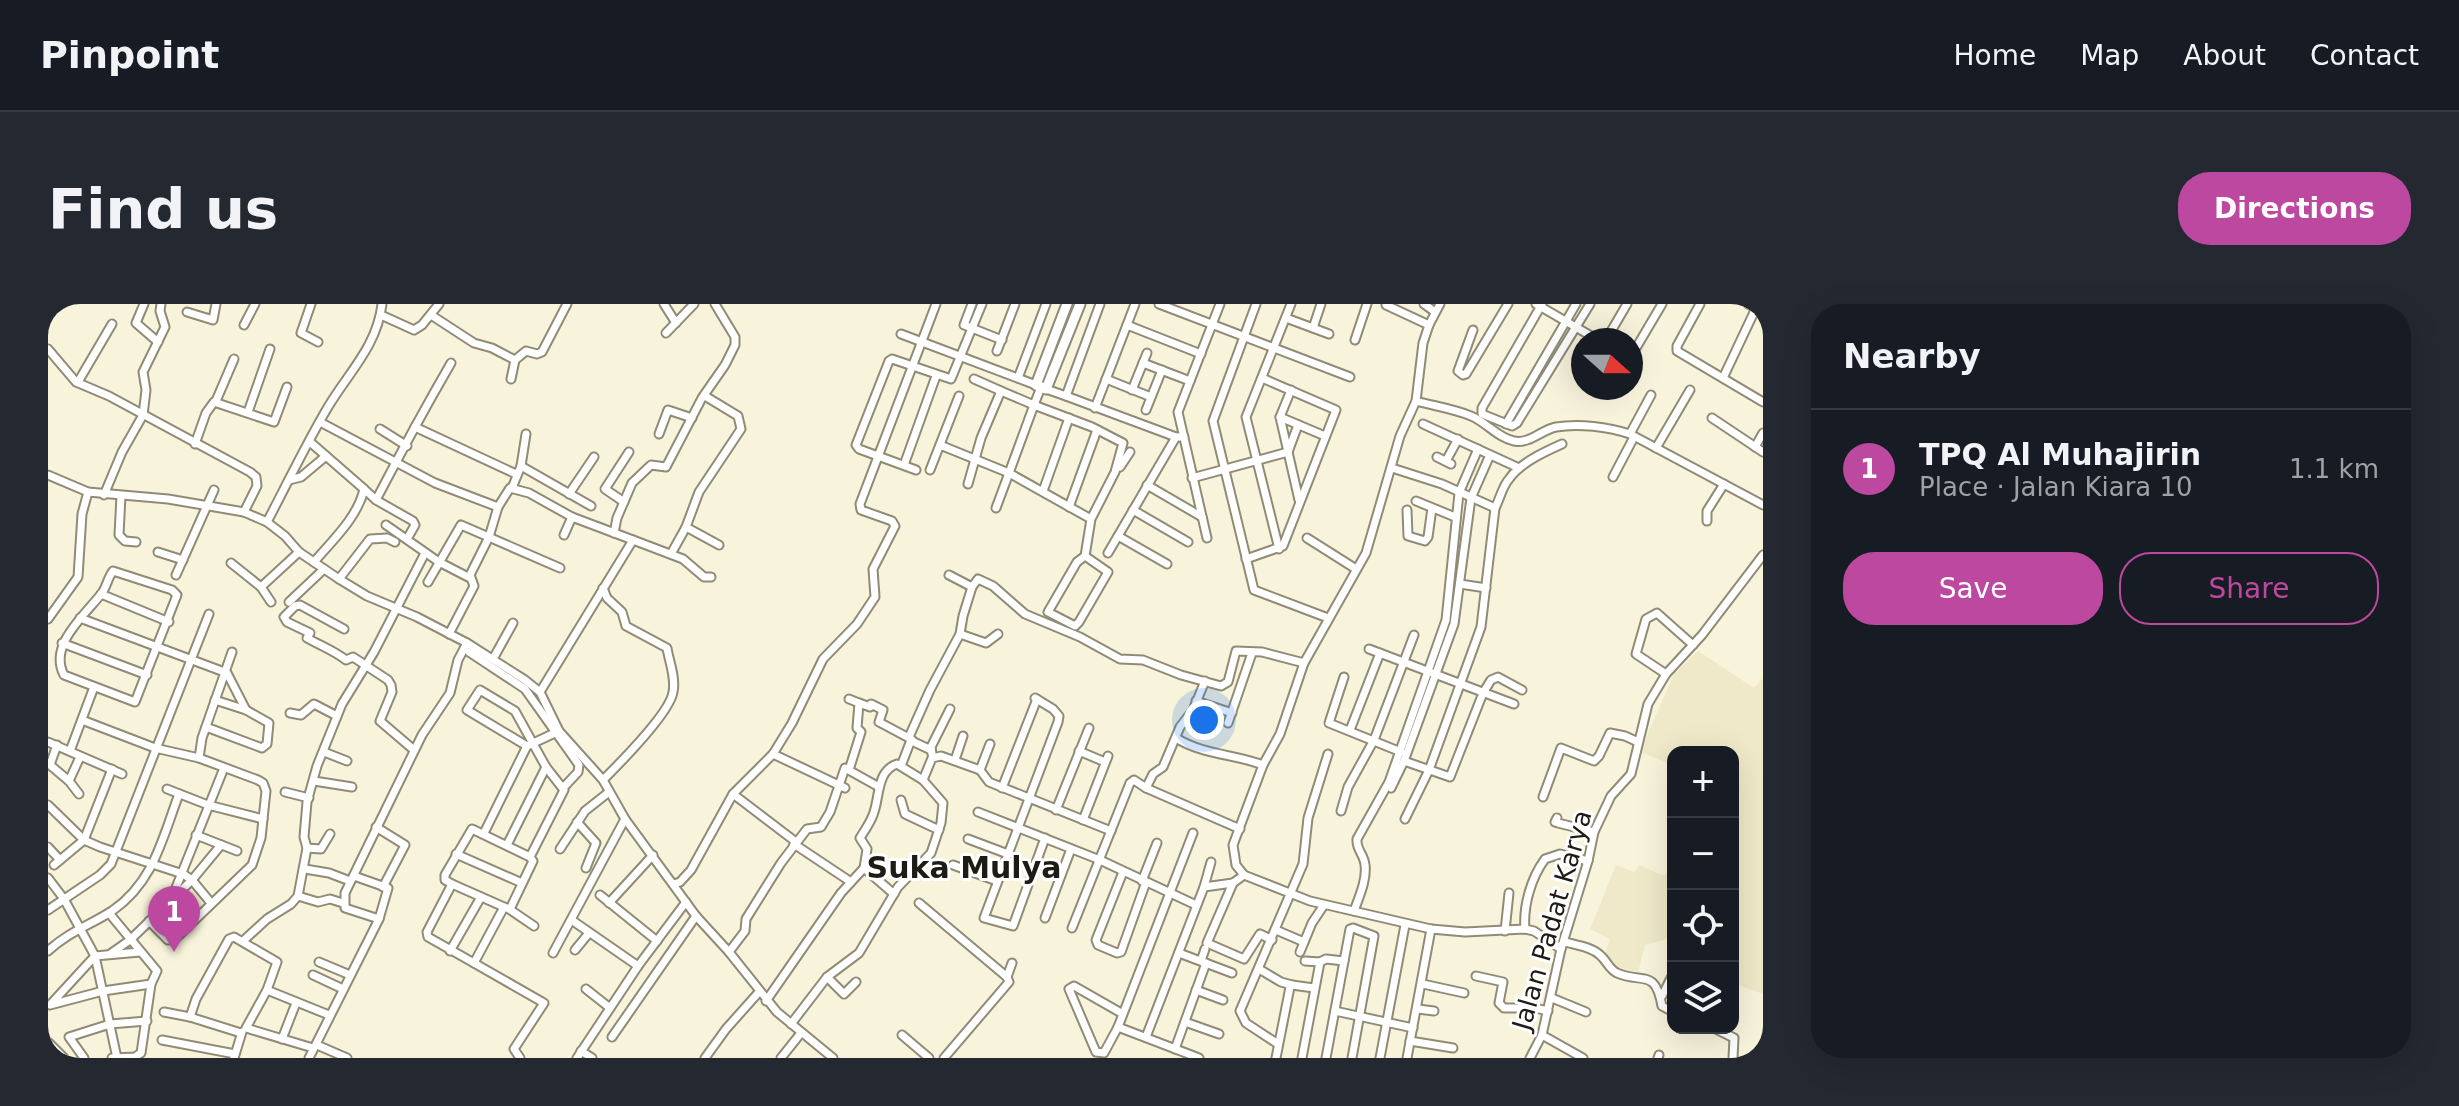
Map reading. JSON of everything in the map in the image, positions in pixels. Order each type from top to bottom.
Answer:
[{"type":"street","points":[[144,304],[136,323],[158,342]]},
{"type":"street","points":[[104,495],[122,452],[143,415],[146,390],[143,372],[165,324],[160,314],[161,304]]},
{"type":"street","points":[[187,312],[213,320],[216,304]]},
{"type":"street","points":[[244,325],[255,304]]},
{"type":"street","points":[[311,304],[301,333],[318,342]]},
{"type":"street","points":[[267,522],[320,422],[369,347],[380,307],[414,330],[439,304]]},
{"type":"street","points":[[511,379],[515,360],[526,351],[542,352],[567,304]]},
{"type":"street","points":[[664,304],[676,323]]},
{"type":"street","points":[[666,333],[694,304]]},
{"type":"street","points":[[614,533],[632,483],[651,465],[666,467],[725,365],[736,340],[715,304]]},
{"type":"street","points":[[674,884],[691,870],[733,794],[773,754],[823,659],[857,624],[875,597],[873,569],[895,526],[892,521],[860,509],[936,304]]},
{"type":"street","points":[[972,304],[964,325],[1002,340]]},
{"type":"street","points":[[916,470],[859,449],[857,442],[889,361],[892,359],[949,379],[982,304]]},
{"type":"street","points":[[997,351],[1015,304]]},
{"type":"street","points":[[1018,378],[1046,304]]},
{"type":"street","points":[[996,508],[1041,387],[1067,304]]},
{"type":"street","points":[[1041,387],[1080,304]]},
{"type":"street","points":[[1066,396],[1100,304]]},
{"type":"street","points":[[1095,408],[1135,304]]},
{"type":"street","points":[[1159,304],[1350,377]]},
{"type":"street","points":[[1207,538],[1180,437],[1178,412],[1220,304]]},
{"type":"street","points":[[1256,304],[1213,421],[1256,592],[1328,618]]},
{"type":"street","points":[[1279,549],[1246,417],[1291,304]]},
{"type":"street","points":[[1313,328],[1321,304]]},
{"type":"street","points":[[1355,340],[1367,304]]},
{"type":"street","points":[[1424,304],[1435,312]]},
{"type":"street","points":[[1440,304],[1423,343],[1416,401],[1403,428],[1369,546],[1304,663],[1282,729],[1263,765],[1233,845],[1236,865],[1244,875],[1290,894],[1405,925],[1465,932],[1534,931],[1563,946],[1592,950],[1617,973],[1645,978],[1653,983],[1662,996]]},
{"type":"street","points":[[1487,340],[1471,329],[1458,371],[1461,375],[1466,374],[1487,340],[1508,304]]},
{"type":"street","points":[[1572,324],[1576,304]]},
{"type":"street","points":[[1578,328],[1572,324],[1540,305],[1482,408],[1482,414],[1506,424],[1572,324],[1590,304]]},
{"type":"street","points":[[1613,328],[1627,304]]},
{"type":"street","points":[[1643,337],[1662,304]]},
{"type":"street","points":[[1700,304],[1677,351],[1763,402]]},
{"type":"street","points":[[1386,305],[1429,325]]},
{"type":"street","points":[[1723,378],[1759,309]]},
{"type":"street","points":[[431,315],[474,343],[515,360]]},
{"type":"street","points":[[1286,318],[1329,334]]},
{"type":"street","points":[[78,382],[112,324]]},
{"type":"street","points":[[1127,325],[1201,354]]},
{"type":"street","points":[[901,334],[1180,437]]},
{"type":"street","points":[[48,349],[78,382],[195,444],[234,461],[256,477],[257,486],[244,512]]},
{"type":"street","points":[[248,412],[270,349]]},
{"type":"street","points":[[1132,390],[1147,353]]},
{"type":"street","points":[[48,365],[55,355]]},
{"type":"street","points":[[195,444],[206,413],[216,401],[234,359]]},
{"type":"street","points":[[376,500],[451,363]]},
{"type":"street","points":[[1143,363],[1190,381]]},
{"type":"street","points":[[1146,410],[1162,370]]},
{"type":"street","points":[[904,465],[936,376]]},
{"type":"street","points":[[1246,559],[1279,549],[1336,408],[1262,378]]},
{"type":"street","points":[[974,379],[1123,443],[1115,472]]},
{"type":"street","points":[[1106,379],[1151,397]]},
{"type":"street","points":[[216,401],[274,422],[287,387]]},
{"type":"street","points":[[1291,390],[1280,417],[1300,502]]},
{"type":"street","points":[[1656,448],[1690,390]]},
{"type":"street","points":[[968,484],[1001,391]]},
{"type":"street","points":[[1613,477],[1651,395]]},
{"type":"street","points":[[671,554],[686,527],[699,492],[741,429],[738,416],[705,396]]},
{"type":"street","points":[[930,470],[959,396]]},
{"type":"street","points":[[1416,401],[1470,416],[1513,441],[1526,441],[1557,427],[1602,426],[1632,436],[1763,505]]},
{"type":"street","points":[[659,434],[668,410],[692,418]]},
{"type":"street","points":[[1280,417],[1325,436]]},
{"type":"street","points":[[1043,491],[1069,418]]},
{"type":"street","points":[[1712,418],[1763,452]]},
{"type":"street","points":[[320,422],[435,483],[498,507]]},
{"type":"street","points":[[1423,424],[1519,468]]},
{"type":"street","points":[[1288,452],[1298,425]]},
{"type":"street","points":[[415,427],[516,474]]},
{"type":"street","points":[[380,429],[407,446]]},
{"type":"street","points":[[1069,507],[1097,430]]},
{"type":"street","points":[[1755,447],[1763,433]]},
{"type":"street","points":[[512,488],[521,466],[526,434]]},
{"type":"street","points":[[1108,553],[1147,485],[1180,437]]},
{"type":"street","points":[[1437,457],[1449,463],[1458,439]]},
{"type":"street","points":[[310,442],[376,500],[413,521],[415,525],[407,539]]},
{"type":"street","points":[[1405,819],[1429,770],[1481,627],[1495,508],[1509,479],[1519,468],[1562,444]]},
{"type":"street","points":[[940,445],[1009,473],[1091,519]]},
{"type":"street","points":[[1354,911],[1365,869],[1357,839],[1389,782],[1454,624],[1455,517],[1459,493],[1478,449]]},
{"type":"street","points":[[624,502],[606,491],[605,487],[629,452]]},
{"type":"street","points":[[1085,556],[1108,572],[1075,626],[1048,612],[1077,562],[1085,556],[1091,519],[1115,472],[1130,452]]},
{"type":"street","points":[[1192,478],[1288,452]]},
{"type":"street","points":[[1456,590],[1471,498],[1490,455]]},
{"type":"street","points":[[289,480],[301,477],[326,456]]},
{"type":"street","points":[[569,494],[594,457]]},
{"type":"street","points":[[521,466],[591,506]]},
{"type":"street","points":[[1392,468],[1431,480],[1495,508]]},
{"type":"street","points":[[48,475],[88,492],[168,499],[244,512],[267,522],[299,552],[339,579],[467,643],[540,692],[557,732],[603,780],[625,819],[696,916],[729,952],[766,1001],[833,1058]]},
{"type":"street","points":[[1707,521],[1707,511],[1724,484]]},
{"type":"street","points":[[1147,485],[1202,517]]},
{"type":"street","points":[[470,578],[489,537],[498,507],[508,489],[512,488],[529,493],[572,517],[683,559],[704,577],[711,577]]},
{"type":"street","points":[[314,562],[346,524],[364,489]]},
{"type":"street","points":[[176,575],[214,490]]},
{"type":"street","points":[[48,619],[78,577],[82,514],[88,492]]},
{"type":"street","points":[[121,496],[119,535],[122,540],[136,542]]},
{"type":"street","points":[[1416,501],[1455,517]]},
{"type":"street","points":[[1407,510],[1408,536],[1425,541],[1432,508]]},
{"type":"street","points":[[1133,510],[1188,542]]},
{"type":"street","points":[[564,535],[572,517]]},
{"type":"street","points":[[386,525],[439,562],[470,578],[474,586],[449,634]]},
{"type":"street","points":[[428,582],[461,525],[560,568]]},
{"type":"street","points":[[686,527],[719,545]]},
{"type":"street","points":[[1118,536],[1167,564]]},
{"type":"street","points":[[339,579],[370,539],[387,538],[395,542]]},
{"type":"street","points":[[1307,538],[1356,569]]},
{"type":"street","points":[[540,692],[633,540]]},
{"type":"street","points":[[158,552],[183,560]]},
{"type":"street","points":[[261,587],[299,552]]},
{"type":"street","points":[[243,941],[298,896],[305,869],[307,848],[304,837],[309,798],[337,716],[425,553]]},
{"type":"street","name":"Jalan Padat Karya","points":[[1530,1058],[1542,1035],[1594,832],[1611,796],[1631,774],[1645,711],[1666,674],[1693,645],[1763,555]]},
{"type":"street","points":[[231,563],[261,587],[271,602]]},
{"type":"street","points":[[289,602],[324,569]]},
{"type":"street","points":[[113,571],[172,590],[178,598],[135,702],[62,674],[59,654],[62,643],[80,618],[101,594],[113,571]]},
{"type":"street","points":[[949,575],[972,587]]},
{"type":"street","points":[[901,766],[930,690],[960,634],[972,587],[979,579],[993,586],[1025,614],[1080,637],[1120,659],[1143,660],[1221,686],[1226,685],[1236,651],[1262,652],[1304,663]]},
{"type":"street","points":[[603,588],[607,598],[622,612],[626,626],[667,648],[674,689],[668,704],[627,756],[603,780]]},
{"type":"street","points":[[1456,590],[1486,588]]},
{"type":"street","points":[[101,594],[169,622]]},
{"type":"street","points":[[344,629],[300,605],[284,617],[287,622],[310,633],[307,638],[310,641],[328,646],[346,660],[353,657],[391,685],[392,692],[380,721],[414,750]]},
{"type":"street","points":[[1666,674],[1636,654],[1644,624],[1650,615],[1657,613],[1693,645]]},
{"type":"street","points":[[48,910],[110,866],[209,614]]},
{"type":"street","points":[[80,618],[227,673],[246,710]]},
{"type":"street","points":[[493,659],[513,623]]},
{"type":"street","points":[[960,634],[986,643],[998,634]]},
{"type":"street","points":[[1341,811],[1348,787],[1374,740],[1414,635]]},
{"type":"street","points":[[62,643],[147,675]]},
{"type":"street","points":[[379,919],[355,913],[345,908],[343,903],[414,750],[450,693],[458,660],[467,643]]},
{"type":"street","points":[[1369,649],[1514,704]]},
{"type":"street","points":[[199,758],[206,727],[232,652]]},
{"type":"street","points":[[469,652],[525,689],[579,765],[578,772],[563,788],[530,857]]},
{"type":"street","points":[[1228,723],[1252,653]]},
{"type":"street","points":[[1350,730],[1380,653]]},
{"type":"street","points":[[1357,845],[1395,782],[1432,673]]},
{"type":"street","points":[[1344,677],[1328,721],[1401,752]]},
{"type":"street","points":[[1404,761],[1448,777],[1483,693],[1494,677],[1522,690]]},
{"type":"street","points":[[1146,788],[1153,774],[1163,767],[1205,681]]},
{"type":"street","points":[[70,751],[94,687]]},
{"type":"street","points":[[530,746],[467,712],[478,691],[512,708],[530,746],[563,788]]},
{"type":"street","points":[[849,699],[883,710],[879,722],[933,754],[980,770],[986,780],[1002,788],[1111,831]]},
{"type":"street","points":[[1002,788],[1036,699],[1053,709],[1059,719],[983,917],[1012,927],[1045,838]]},
{"type":"street","points":[[206,727],[265,748],[270,725],[246,710],[215,700]]},
{"type":"street","points":[[1196,701],[1232,713]]},
{"type":"street","points":[[849,770],[861,732],[857,728],[859,703]]},
{"type":"street","points":[[290,713],[301,715],[314,704],[337,716]]},
{"type":"street","points":[[923,780],[950,709]]},
{"type":"street","points":[[82,720],[155,748],[199,758],[263,783],[266,791],[261,838],[252,865],[173,939],[168,940],[149,921]]},
{"type":"street","points":[[1056,810],[1089,728]]},
{"type":"street","points":[[484,833],[530,746],[557,732]]},
{"type":"street","points":[[1543,797],[1561,748],[1594,761],[1610,733],[1638,742]]},
{"type":"street","points":[[955,760],[963,736]]},
{"type":"street","points":[[1176,738],[1222,756],[1242,756],[1263,765]]},
{"type":"street","points":[[79,794],[69,781],[49,766],[52,744],[122,774]]},
{"type":"street","points":[[980,770],[990,744]]},
{"type":"street","points":[[1079,751],[1107,759],[1083,820]]},
{"type":"street","points":[[324,752],[347,761]]},
{"type":"street","points":[[773,754],[842,786]]},
{"type":"street","points":[[1278,1044],[1246,1023],[1241,1014],[1241,1005],[1272,940],[1305,856],[1308,818],[1328,754]]},
{"type":"street","points":[[69,781],[80,757]]},
{"type":"street","points":[[766,1001],[864,868],[867,849],[860,838],[874,813],[883,776],[894,764],[923,780],[943,801],[939,830],[931,853],[894,894],[859,953],[827,977],[791,1024]]},
{"type":"street","points":[[507,845],[546,767]]},
{"type":"street","points":[[171,899],[224,768]]},
{"type":"street","points":[[48,847],[57,862],[84,840],[112,769]]},
{"type":"street","points":[[729,952],[745,931],[746,919],[795,843],[809,828],[822,826],[842,786],[843,769],[879,787]]},
{"type":"street","points":[[314,781],[352,787]]},
{"type":"street","points":[[1072,928],[1132,781],[1240,829]]},
{"type":"street","points":[[167,789],[208,805],[263,819]]},
{"type":"street","points":[[285,792],[309,798]]},
{"type":"street","points":[[560,849],[585,811],[609,792]]},
{"type":"street","points":[[48,951],[79,928],[109,913],[137,890],[153,864],[179,794]]},
{"type":"street","points":[[733,794],[851,882]]},
{"type":"street","points":[[901,800],[905,814],[939,830]]},
{"type":"street","points":[[48,805],[84,840],[183,874],[211,903]]},
{"type":"street","points":[[978,812],[1100,860],[1196,905]]},
{"type":"street","points":[[1557,818],[1555,822],[1594,832]]},
{"type":"street","points":[[553,953],[573,921],[625,819]]},
{"type":"street","points":[[577,822],[596,843],[586,868]]},
{"type":"street","points":[[376,827],[405,845],[383,887]]},
{"type":"street","points":[[474,963],[506,908],[522,883],[533,861],[484,833],[471,829],[445,880],[506,908],[534,926]]},
{"type":"street","points":[[1123,1014],[1074,986],[1070,987],[1069,991],[1096,1052],[1106,1052],[1118,1027],[1193,833]]},
{"type":"street","points":[[307,848],[321,849],[330,834]]},
{"type":"street","points":[[196,835],[237,851]]},
{"type":"street","points":[[968,839],[1008,854]]},
{"type":"street","points":[[1123,872],[1096,940],[1098,945],[1117,953],[1121,952],[1157,843]]},
{"type":"street","points":[[110,954],[130,940],[192,880],[218,853],[221,845]]},
{"type":"street","points":[[1045,918],[1071,849]]},
{"type":"street","points":[[456,854],[522,883]]},
{"type":"street","points":[[1525,929],[1526,906],[1532,885],[1545,859],[1560,854],[1588,861]]},
{"type":"street","points":[[609,903],[653,855]]},
{"type":"street","points":[[1146,1037],[1211,862]]},
{"type":"street","points":[[953,865],[997,881]]},
{"type":"street","points":[[864,868],[894,894]]},
{"type":"street","points":[[305,869],[389,891],[379,919],[309,1058]]},
{"type":"street","points":[[1204,887],[1233,883],[1244,875]]},
{"type":"street","points":[[48,878],[64,899],[95,956],[115,1057],[135,1057],[141,1053],[151,984],[157,971],[109,913]]},
{"type":"street","points":[[1233,883],[1207,943],[1245,959],[1260,934],[1272,940]]},
{"type":"street","points":[[452,884],[427,932],[431,941],[544,1003],[514,1049],[520,1058]]},
{"type":"street","points":[[1505,931],[1509,893]]},
{"type":"street","points":[[600,895],[657,941]]},
{"type":"street","points":[[298,896],[318,902],[330,899],[343,903]]},
{"type":"street","points":[[450,951],[481,897]]},
{"type":"street","points":[[592,1058],[579,1055],[638,966],[686,902]]},
{"type":"street","points":[[919,903],[1007,977],[1009,982],[944,1058]]},
{"type":"street","points":[[1300,952],[1324,905]]},
{"type":"street","points":[[612,1037],[696,916]]},
{"type":"street","points":[[573,921],[638,966]]},
{"type":"street","points":[[1380,1058],[1405,925]]},
{"type":"street","points":[[1326,1058],[1350,929],[1373,935],[1352,1058]]},
{"type":"street","points":[[1409,1058],[1431,929]]},
{"type":"street","points":[[1276,930],[1304,942]]},
{"type":"street","points":[[575,950],[589,933]]},
{"type":"street","points":[[162,1040],[234,1056],[267,990],[277,962],[243,941],[234,937],[229,939],[196,999],[190,1017]]},
{"type":"street","points":[[1175,1049],[1196,990],[1205,949]]},
{"type":"street","points":[[140,952],[95,956],[51,1000],[50,1005],[103,991],[151,984]]},
{"type":"street","points":[[1179,953],[1232,973]]},
{"type":"street","points":[[1305,961],[1344,961]]},
{"type":"street","points":[[319,962],[350,975]]},
{"type":"street","points":[[1302,1058],[1320,962]]},
{"type":"street","points":[[1007,977],[1012,963]]},
{"type":"street","points":[[1259,969],[1281,982],[1314,988]]},
{"type":"street","points":[[313,975],[343,989]]},
{"type":"street","points":[[1476,976],[1503,982],[1499,1003],[1504,1008],[1548,1011]]},
{"type":"street","points":[[827,977],[844,994],[856,982]]},
{"type":"street","points":[[1423,984],[1464,993]]},
{"type":"street","points":[[1276,1058],[1292,985]]},
{"type":"street","points":[[1667,986],[1662,996],[1662,1006],[1667,1009]]},
{"type":"street","points":[[586,989],[629,1012]]},
{"type":"street","points":[[267,990],[329,1015]]},
{"type":"street","points":[[1196,990],[1223,1000]]},
{"type":"street","points":[[705,1058],[759,992]]},
{"type":"street","points":[[1552,998],[1586,1012]]},
{"type":"street","points":[[282,1039],[296,1003]]},
{"type":"street","points":[[1418,1009],[1434,1011]]},
{"type":"street","points":[[1335,1011],[1413,1028]]},
{"type":"street","points":[[164,1012],[315,1047],[347,1058]]},
{"type":"street","points":[[84,1058],[69,1037],[110,1024],[147,1021]]},
{"type":"street","points":[[1185,1022],[1219,1034]]},
{"type":"street","points":[[1118,1027],[1199,1058]]},
{"type":"street","points":[[781,1058],[801,1033]]},
{"type":"street","points":[[1726,1034],[1734,1038],[1733,1058]]},
{"type":"street","points":[[902,1035],[929,1058]]},
{"type":"street","points":[[1542,1035],[1572,1055],[1583,1058]]},
{"type":"street","points":[[1410,1041],[1453,1048]]},
{"type":"street","points":[[48,1042],[64,1058]]},
{"type":"shaded area","points":[[1698,651],[1754,688],[1763,678],[1763,994],[1739,985],[1739,746],[1667,746],[1667,763],[1640,752],[1674,674]]},
{"type":"shaded area","points":[[1616,865],[1634,872],[1639,865],[1667,874],[1667,939],[1645,945],[1638,972],[1612,966],[1605,954],[1610,939],[1590,929]]},
{"type":"place","name":"TPQ Al Muhajirin","points":[[174,952]]},
{"type":"district","name":"Suka Mulya","points":[[964,867]]}]
